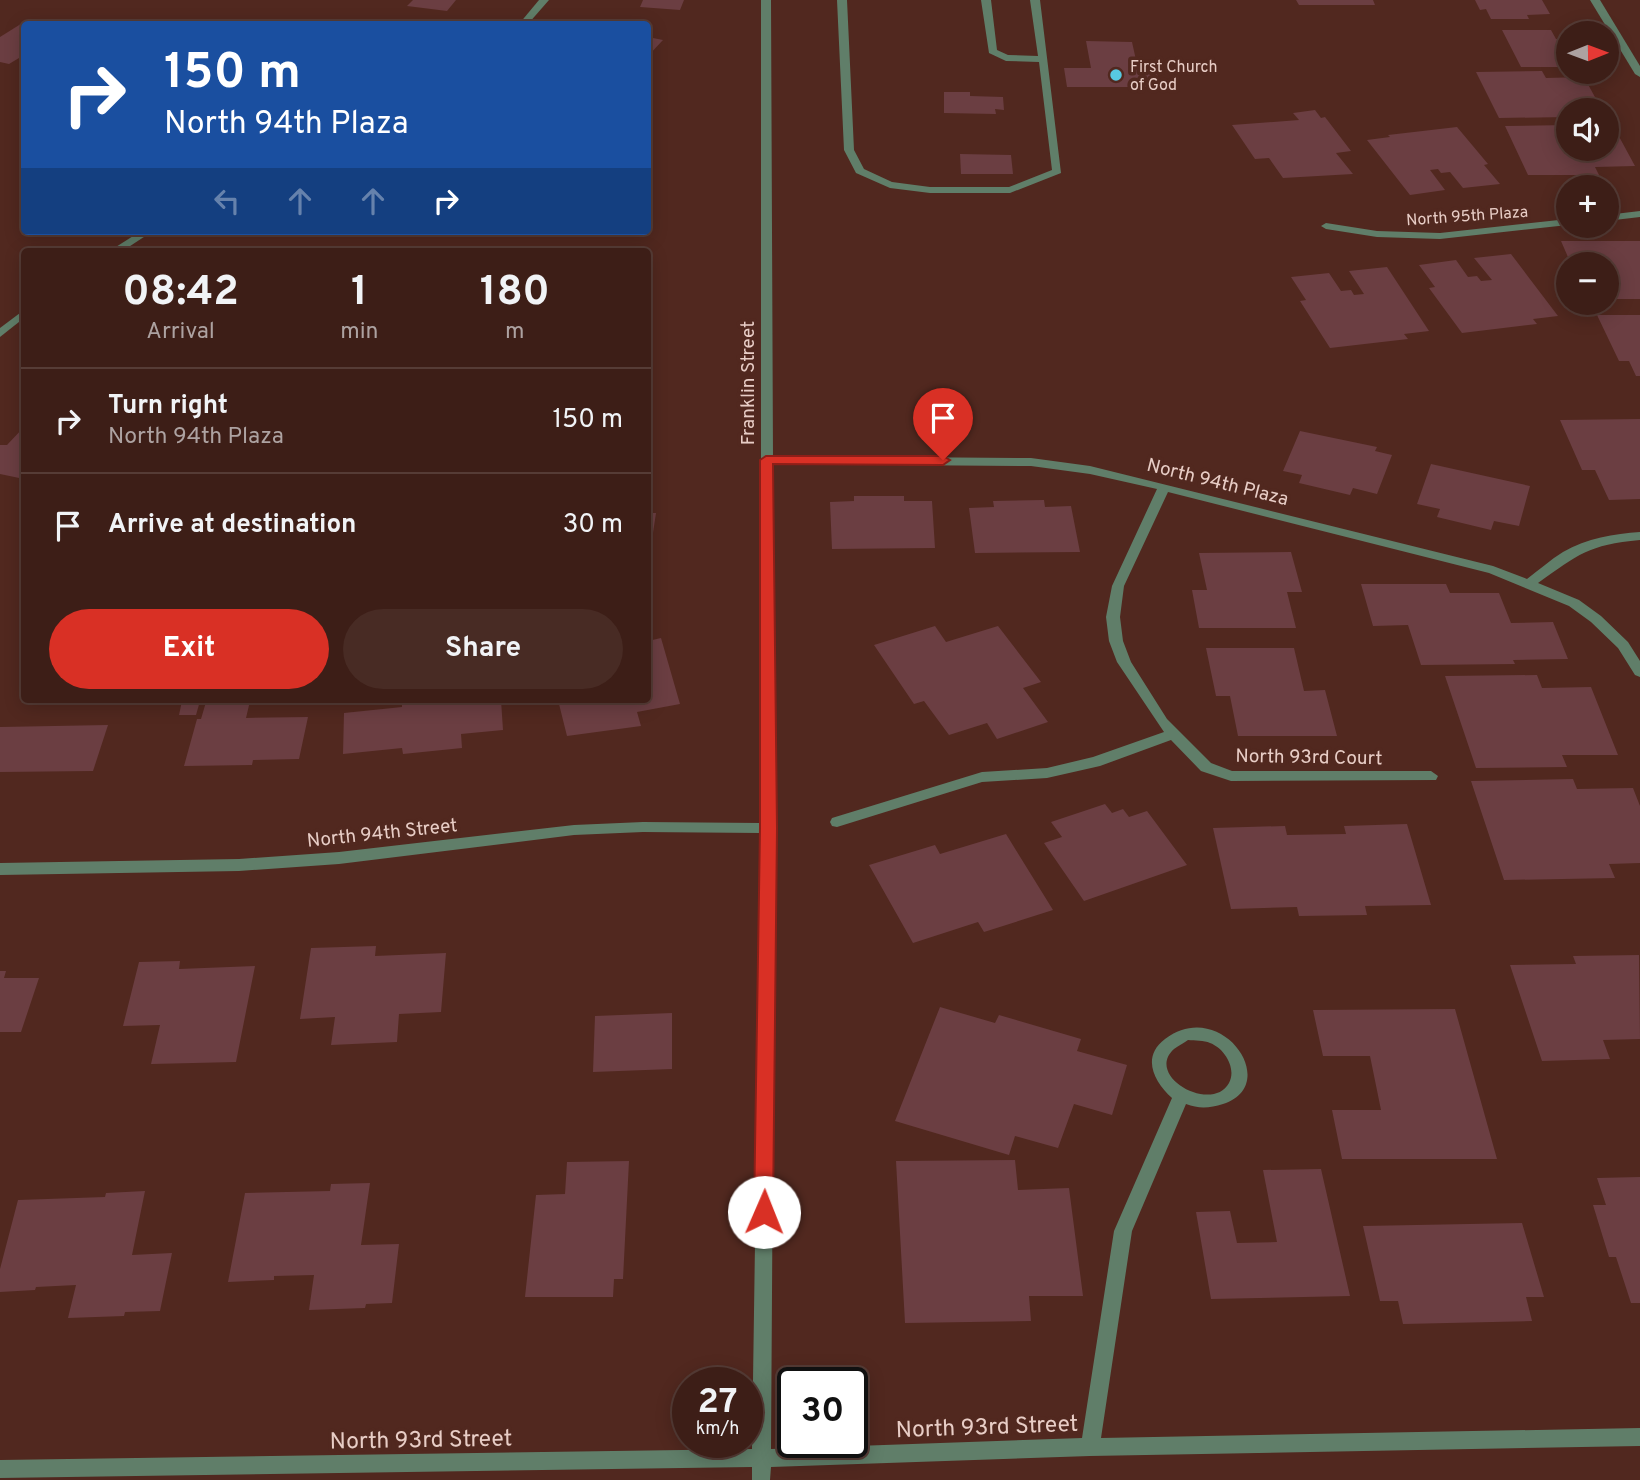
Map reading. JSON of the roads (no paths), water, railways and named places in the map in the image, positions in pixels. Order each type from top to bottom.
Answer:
[{"type":"street","points":[[526,21],[544,0]]},
{"type":"street","name":"Franklin Street","points":[[761,1367],[768,828],[766,0]]},
{"type":"street","points":[[842,0],[849,150],[860,170],[891,185],[930,190],[1010,190],[1057,171],[1035,0]]},
{"type":"street","points":[[986,0],[992,51],[1006,58],[1043,58]]},
{"type":"street","points":[[1595,0],[1640,74]]},
{"type":"street","points":[[1619,216],[1640,214]]},
{"type":"street","name":"North 95th Plaza","points":[[1326,226],[1377,234],[1440,236],[1556,223]]},
{"type":"street","points":[[120,248],[141,235]]},
{"type":"street","points":[[0,334],[21,316]]},
{"type":"street","name":"North 94th Plaza","points":[[766,460],[1031,462],[1090,470],[1164,486],[1493,570],[1574,603],[1596,619],[1623,645],[1640,672]]},
{"type":"street","name":"North 93rd Court","points":[[1164,486],[1118,586],[1113,617],[1116,641],[1124,662],[1162,722],[1173,734],[1206,767],[1231,776],[1431,776]]},
{"type":"street","points":[[1528,584],[1568,554],[1595,542],[1640,537]]},
{"type":"street","points":[[837,822],[982,777],[1047,774],[1095,762],[1173,734]]},
{"type":"street","name":"North 94th Street","points":[[0,869],[239,865],[339,858],[574,830],[643,827],[768,828]]},
{"type":"street","points":[[1186,1034],[1202,1034],[1217,1039],[1230,1048],[1238,1060],[1241,1073],[1237,1086],[1227,1095],[1213,1101],[1197,1101],[1181,1096],[1168,1086],[1160,1074],[1158,1061],[1163,1048],[1186,1034]]},
{"type":"street","points":[[1090,1447],[1124,1231],[1181,1096]]},
{"type":"street","name":"North 93rd Street","points":[[763,1458],[1090,1447],[1640,1437]]},
{"type":"street","name":"Franklin Street","points":[[760,1458],[761,1480]]},
{"type":"street","name":"North 93rd Street","points":[[0,1469],[760,1458]]},
{"type":"place","name":"First Church of God","points":[[1116,75]]}]
